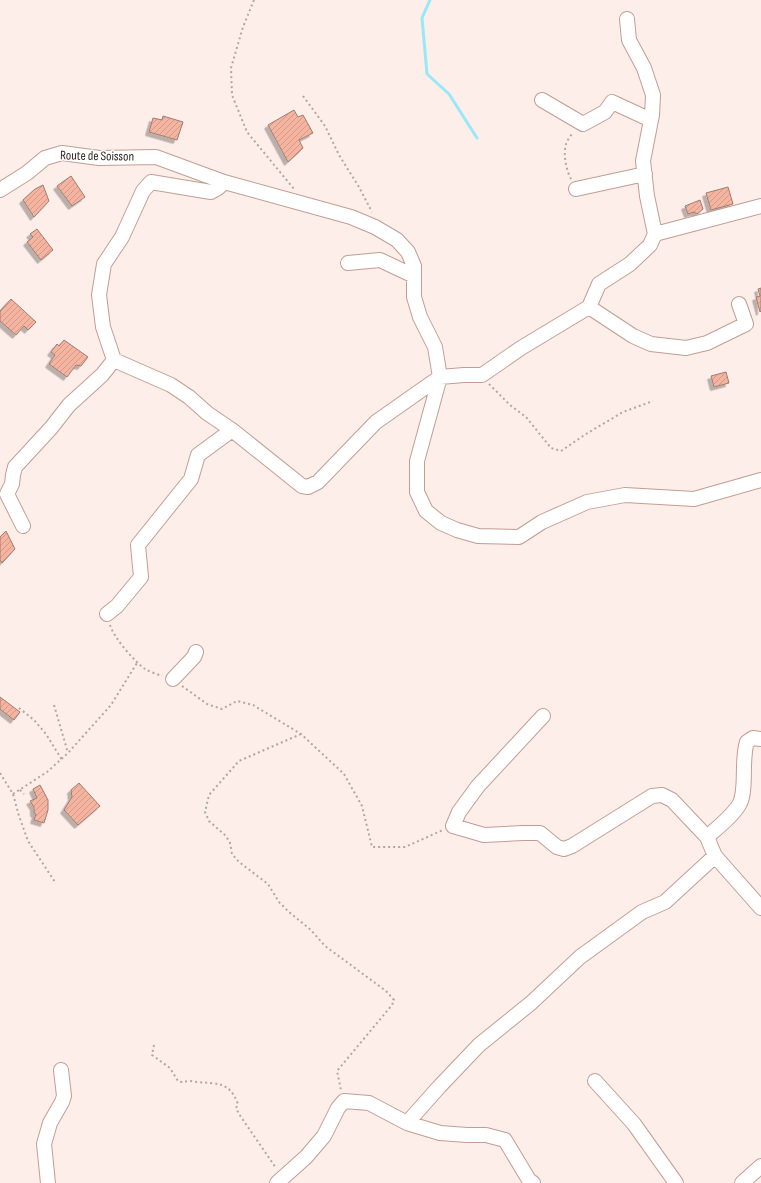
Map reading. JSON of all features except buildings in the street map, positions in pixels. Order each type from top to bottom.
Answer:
[{"type":"street","points":[[224,182],[211,192],[151,182],[143,192],[122,237],[104,264],[99,295],[103,327],[114,360],[171,385],[190,397],[207,413],[232,430],[302,486],[308,487],[318,482],[376,422],[440,377],[482,375],[521,348],[589,308],[599,284],[630,264],[650,245],[655,234],[647,196],[643,161],[651,120],[653,95],[644,68],[629,40],[627,19]]},
{"type":"street","points":[[542,100],[583,124],[605,112],[612,102],[651,120]]},
{"type":"street","name":"Route de Soisson","points":[[0,190],[27,173],[45,158],[62,153],[99,158],[156,157],[224,182],[351,218],[375,227],[397,240],[408,252],[414,266],[414,297],[420,317],[435,347],[440,377]]},
{"type":"street","points":[[576,189],[644,174]]},
{"type":"street","points":[[655,234],[761,206]]},
{"type":"street","points":[[348,263],[380,260],[414,276]]},
{"type":"street","points":[[589,308],[633,336],[651,344],[686,348],[707,343],[746,324],[739,304]]},
{"type":"street","points":[[23,526],[8,494],[12,484],[15,467],[51,428],[69,405],[102,375],[114,360]]},
{"type":"street","points":[[440,377],[417,461],[417,492],[426,511],[441,523],[457,530],[478,536],[519,537],[542,522],[587,502],[625,495],[694,499],[761,480]]},
{"type":"street","points":[[107,614],[117,606],[140,577],[138,545],[191,479],[198,454],[232,430]]},
{"type":"street","points":[[173,679],[194,657],[196,652]]},
{"type":"street","points":[[543,716],[478,786],[459,812],[452,826],[484,834],[523,832],[540,833],[557,847],[564,849],[572,846],[652,796],[662,794],[672,800],[707,837],[715,856],[761,908]]},
{"type":"street","points":[[707,837],[734,812],[740,803],[743,787],[745,748],[747,742],[753,738],[761,738]]},
{"type":"street","points":[[407,1123],[479,1045],[531,1002],[580,957],[642,912],[665,902],[715,856]]},
{"type":"street","points":[[48,1183],[44,1144],[50,1123],[64,1096],[61,1070]]},
{"type":"street","points":[[595,1081],[634,1124],[676,1183]]},
{"type":"street","points":[[278,1181],[306,1157],[324,1136],[338,1108],[344,1101],[369,1103],[407,1123],[440,1133],[467,1135],[486,1134],[505,1140],[529,1180],[533,1183]]},
{"type":"street","points":[[742,1183],[761,1166]]},
{"type":"path","points":[[254,0],[243,27],[231,68],[232,95],[247,132],[298,194],[305,205]]},
{"type":"path","points":[[303,96],[325,126],[339,155],[359,187],[371,209],[375,227]]},
{"type":"path","points":[[574,118],[576,126],[566,144],[566,168],[576,189]]},
{"type":"path","points":[[482,375],[510,405],[526,416],[551,448],[561,451],[623,412],[653,401]]},
{"type":"path","points":[[107,614],[112,632],[119,642],[146,670],[173,679],[207,704],[222,709],[237,701],[253,705],[301,734],[344,774],[362,806],[372,846],[405,847],[452,826]]},
{"type":"path","points":[[13,794],[47,772],[68,754],[111,704],[138,663]]},
{"type":"path","points":[[54,704],[68,754]]},
{"type":"path","points":[[19,708],[34,720],[46,734],[62,760]]},
{"type":"path","points":[[301,734],[239,761],[209,795],[205,812],[209,821],[226,836],[230,843],[232,854],[260,879],[268,884],[279,902],[289,912],[311,930],[325,946],[386,991],[394,1000],[392,1005],[337,1070],[344,1101]]},
{"type":"path","points":[[0,773],[13,794],[28,841],[56,882]]},
{"type":"path","points":[[20,790],[24,794]]},
{"type":"path","points":[[154,1045],[152,1055],[170,1068],[178,1081],[183,1083],[191,1080],[196,1082],[212,1082],[227,1086],[236,1099],[238,1104],[236,1108],[239,1114],[277,1171],[278,1181]]},
{"type":"waterway","points":[[430,0],[422,18],[427,74],[449,94],[477,138]]}]
